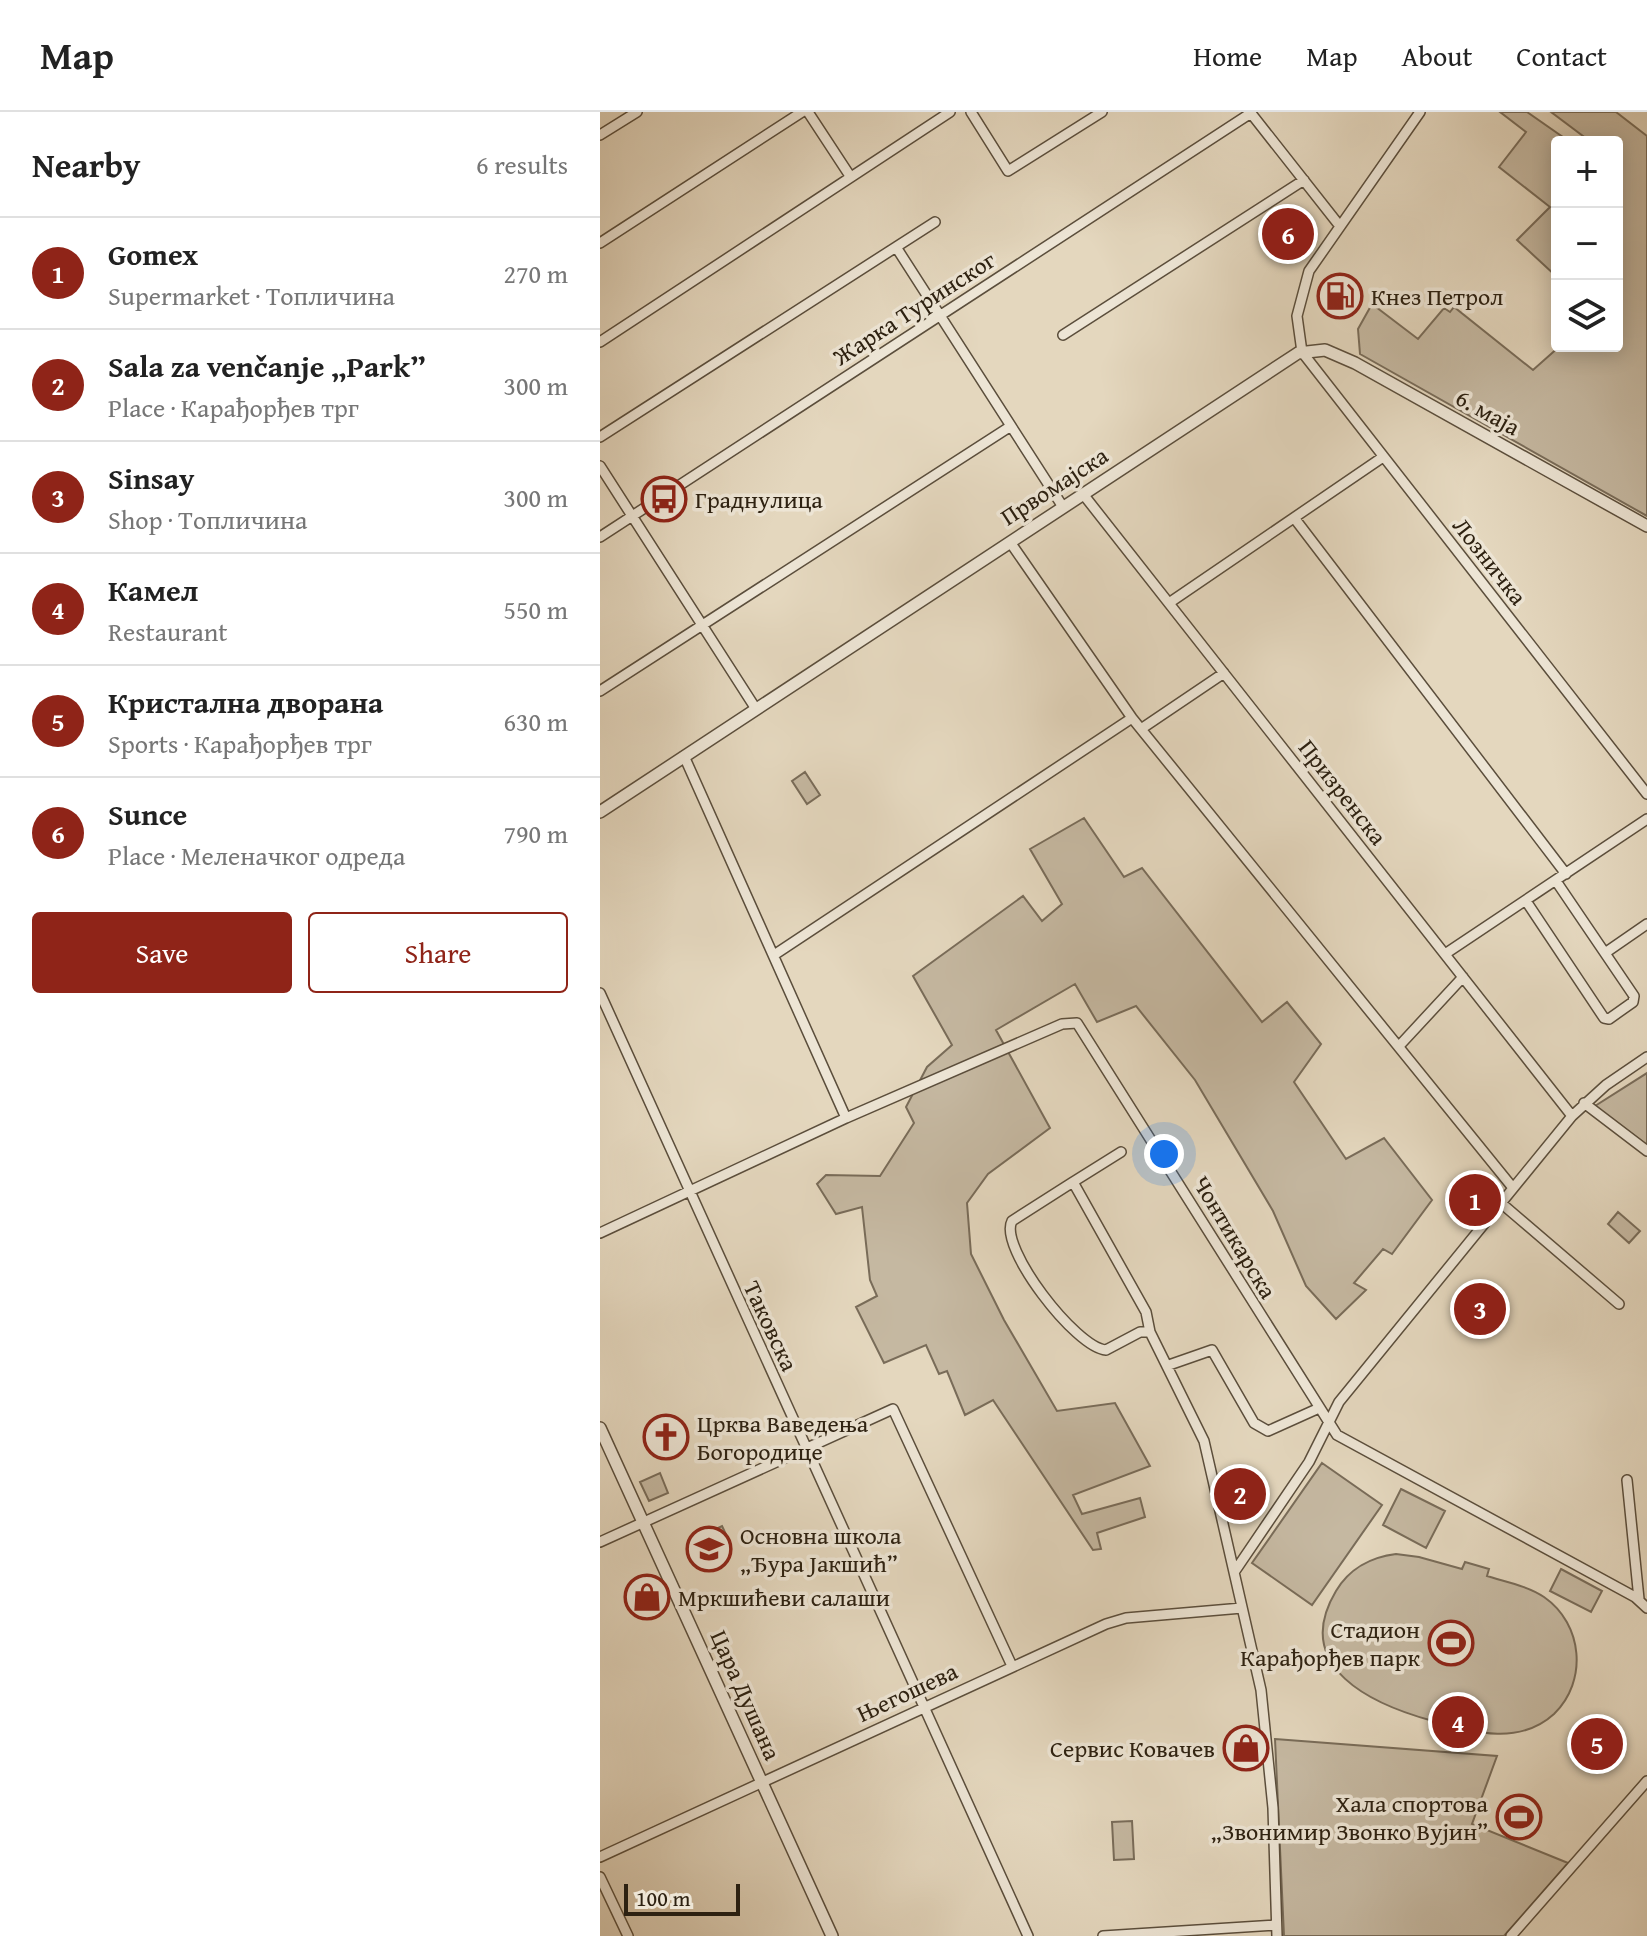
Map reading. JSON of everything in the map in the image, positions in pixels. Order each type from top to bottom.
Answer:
[{"type":"street","points":[[600,135],[637,112]]},
{"type":"street","points":[[600,243],[802,112]]},
{"type":"street","points":[[808,112],[850,176]]},
{"type":"street","points":[[600,342],[950,112]]},
{"type":"street","points":[[971,112],[1008,171],[1102,112]]},
{"type":"street","points":[[1302,352],[1297,331],[1299,299],[1309,271],[1420,112]]},
{"type":"street","points":[[1250,113],[1339,225]]},
{"type":"street","name":"Жарка Туринског","points":[[600,537],[1250,113]]},
{"type":"street","points":[[1063,335],[1304,180]]},
{"type":"street","points":[[600,437],[935,222]]},
{"type":"street","points":[[896,247],[1063,507]]},
{"type":"street","name":"6. маја","points":[[1302,352],[1325,350],[1355,363],[1647,526]]},
{"type":"street","name":"Лозничка","points":[[1302,352],[1647,794]]},
{"type":"street","name":"Првомајска","points":[[600,812],[1302,352]]},
{"type":"street","points":[[600,691],[1011,426]]},
{"type":"street","points":[[1169,603],[1383,457]]},
{"type":"street","points":[[600,466],[756,709]]},
{"type":"street","name":"Призренска","points":[[1083,494],[1572,1116]]},
{"type":"street","points":[[1295,519],[1566,874]]},
{"type":"street","points":[[1010,542],[1132,718],[1513,1188]]},
{"type":"street","points":[[1141,729],[1224,673]]},
{"type":"street","points":[[774,955],[1132,718]]},
{"type":"street","points":[[684,756],[846,1118]]},
{"type":"street","points":[[1445,954],[1647,819]]},
{"type":"street","points":[[1526,901],[1604,1018],[1609,1019],[1633,1002],[1634,996],[1556,881]]},
{"type":"street","points":[[1605,953],[1647,924]]},
{"type":"street","points":[[1400,1045],[1463,977]]},
{"type":"street","name":"Таковска","points":[[600,993],[687,1191],[1028,1936]]},
{"type":"street","name":"Чонтикарска","points":[[600,1233],[846,1118],[1014,1045],[1068,1022],[1082,1026],[1327,1422],[1348,1443],[1639,1599]]},
{"type":"street","points":[[1235,1571],[1309,1462],[1339,1402],[1572,1116],[1584,1103],[1647,1057]]},
{"type":"street","points":[[1584,1103],[1647,1151]]},
{"type":"street","points":[[1121,1152],[1016,1217],[1008,1227],[1009,1239],[1055,1313],[1091,1345],[1100,1350],[1115,1349],[1140,1332],[1150,1332]]},
{"type":"street","points":[[1073,1182],[1139,1298],[1150,1332],[1204,1441],[1261,1690],[1268,1749],[1277,1931],[1103,1936]]},
{"type":"street","points":[[1501,1203],[1619,1304]]},
{"type":"street","points":[[1169,1365],[1203,1350],[1214,1351],[1254,1423],[1262,1431],[1317,1409]]},
{"type":"street","points":[[600,1542],[893,1409],[1012,1666]]},
{"type":"street","name":"Цара Душана","points":[[600,1428],[832,1936]]},
{"type":"street","points":[[1627,1480],[1641,1591],[1639,1599],[1647,1608]]},
{"type":"street","name":"Његошева","points":[[600,1857],[1116,1620],[1242,1608]]},
{"type":"street","points":[[1511,1936],[1647,1781]]},
{"type":"street","points":[[600,1877],[628,1936]]},
{"type":"shaded area","points":[[1500,112],[1527,112],[1561,136],[1551,136],[1551,271],[1517,240],[1550,207],[1499,167],[1526,132]]},
{"type":"shaded area","points":[[1551,112],[1616,112],[1647,136],[1647,516],[1360,354],[1358,329],[1372,304],[1418,339],[1444,308],[1450,312],[1454,307],[1533,370],[1553,352],[1623,352],[1623,136],[1583,136]]},
{"type":"shaded area","points":[[805,772],[820,795],[807,804],[792,781]]},
{"type":"shaded area","points":[[1084,818],[1124,877],[1142,868],[1262,1022],[1287,1002],[1321,1044],[1294,1082],[1346,1159],[1384,1138],[1432,1200],[1392,1254],[1383,1249],[1354,1283],[1366,1290],[1336,1319],[1306,1286],[1273,1211],[1195,1080],[1136,1006],[1097,1022],[1075,984],[996,1030],[1050,1128],[988,1174],[967,1203],[971,1254],[1004,1320],[1057,1411],[1115,1403],[1150,1466],[1073,1495],[1082,1514],[1140,1498],[1145,1517],[1097,1533],[1101,1549],[1093,1550],[993,1400],[965,1415],[947,1371],[939,1374],[926,1345],[884,1363],[856,1307],[877,1296],[870,1280],[862,1207],[836,1214],[817,1184],[826,1175],[880,1176],[914,1123],[906,1107],[927,1067],[952,1045],[913,976],[1023,896],[1042,921],[1062,904],[1030,849]]},
{"type":"shaded area","points":[[1647,1073],[1647,1145],[1595,1106]]},
{"type":"shaded area","points":[[1618,1212],[1640,1231],[1629,1243],[1608,1224]]},
{"type":"shaded area","points":[[1322,1463],[1382,1505],[1312,1605],[1252,1563]]},
{"type":"shaded area","points":[[660,1473],[668,1493],[649,1501],[640,1482]]},
{"type":"shaded area","points":[[1401,1489],[1445,1511],[1426,1548],[1383,1525]]},
{"type":"shaded area","points":[[722,1526],[730,1543],[703,1556],[695,1539]]},
{"type":"shaded area","name":"Стадион Карађорђев парк","points":[[1396,1554],[1462,1569],[1465,1562],[1489,1569],[1487,1576],[1531,1590],[1557,1608],[1573,1637],[1576,1670],[1565,1701],[1554,1714],[1526,1730],[1495,1734],[1480,1732],[1433,1721],[1386,1705],[1345,1679],[1331,1662],[1323,1642],[1325,1618],[1336,1591],[1354,1570],[1369,1561]]},
{"type":"shaded area","points":[[1561,1569],[1602,1591],[1591,1612],[1550,1591]]},
{"type":"shaded area","points":[[1275,1739],[1497,1756],[1472,1824],[1568,1863],[1504,1936],[1284,1936]]},
{"type":"shaded area","points":[[1132,1821],[1134,1859],[1114,1860],[1112,1822]]},
{"type":"place","name":"Sunce","points":[[1288,234]]},
{"type":"place","name":"Кнез Петрол","points":[[1340,296]]},
{"type":"place","name":"Граднулица","points":[[664,499]]},
{"type":"place","name":"Gomex","points":[[1475,1200]]},
{"type":"place","name":"Sinsay","points":[[1480,1309]]},
{"type":"place","name":"Црква Ваведења Богородице","points":[[666,1437]]},
{"type":"place","name":"Sala za venčanje „Park”","points":[[1240,1494]]},
{"type":"place","name":"Основна школа „Ђура Јакшић”","points":[[709,1549]]},
{"type":"place","name":"Мркшићеви салаши","points":[[647,1597]]},
{"type":"place","name":"Стадион Карађорђев парк","points":[[1451,1643]]},
{"type":"place","name":"Камел","points":[[1458,1722]]},
{"type":"place","name":"Кристална дворана","points":[[1597,1744]]},
{"type":"place","name":"Сервис Ковачев","points":[[1246,1748]]},
{"type":"place","name":"Хала спортова „Звонимир Звонко Вујин”","points":[[1519,1817]]}]
